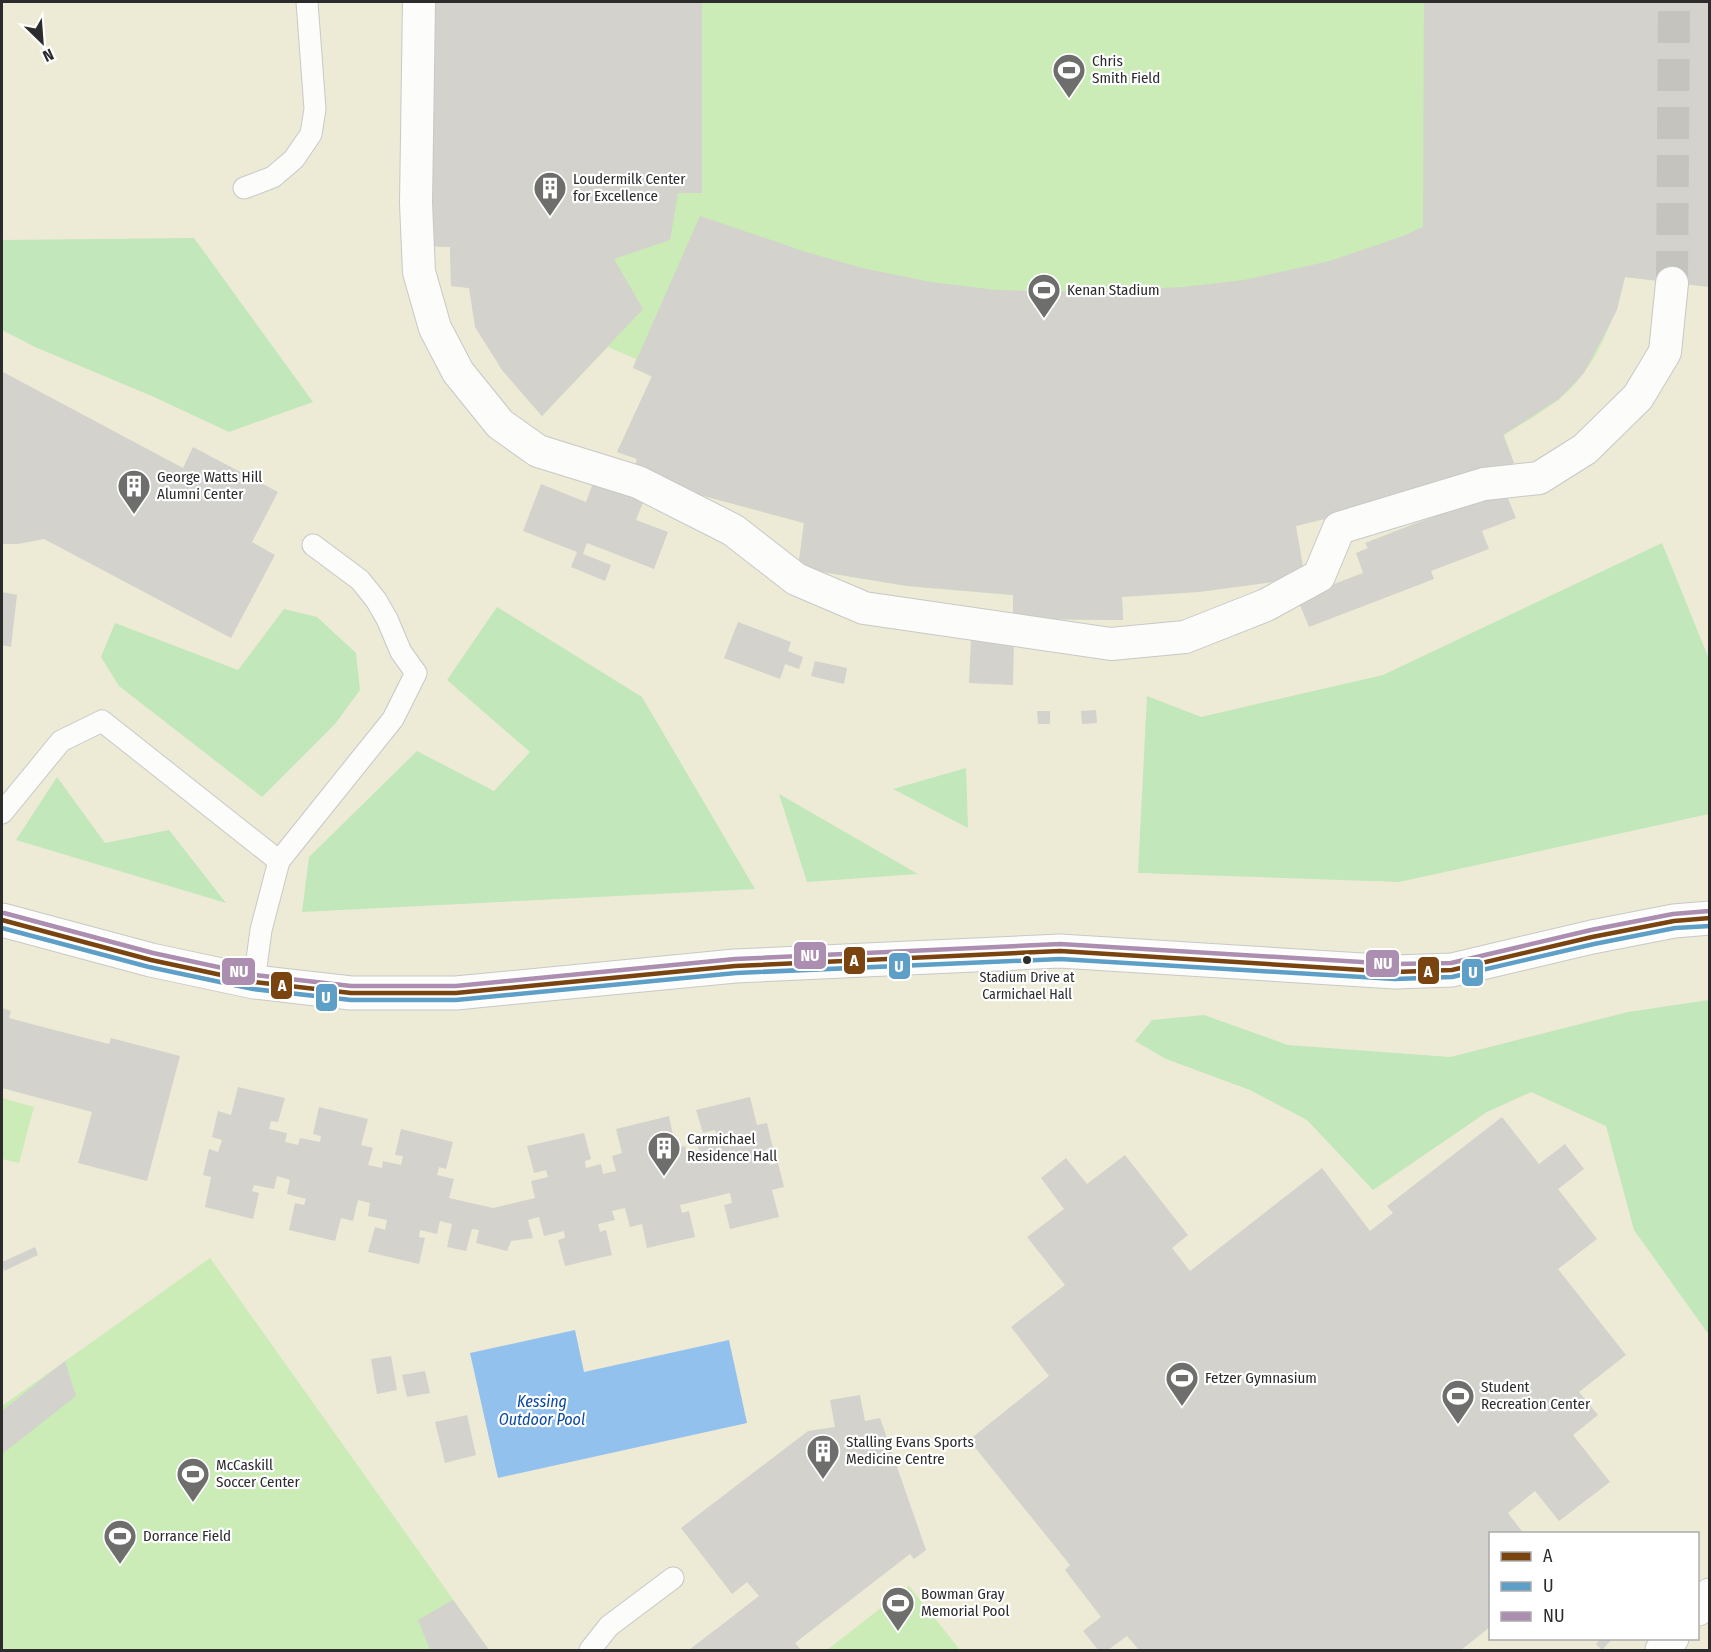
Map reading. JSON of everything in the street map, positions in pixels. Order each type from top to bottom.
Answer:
[{"type":"street","points":[[419,2],[416,203],[419,272],[435,328],[458,372],[500,424],[538,452],[638,482],[733,530],[796,579],[864,608],[1111,644],[1185,637],[1256,609],[1319,576],[1339,528],[1484,484],[1539,478],[1585,449],[1638,397],[1665,352],[1672,283]]},
{"type":"street","points":[[2,920],[151,960],[254,982],[351,993],[456,993],[756,965],[1060,951],[1395,972],[1452,970],[1592,937],[1674,921],[1710,918]]},
{"type":"street","points":[[1699,1608],[1710,1595]]},
{"type":"lane","points":[[244,188],[273,177],[294,159],[311,134],[315,109],[308,2]]},
{"type":"lane","points":[[254,982],[261,930],[279,861],[393,719],[416,673],[401,652],[376,600],[360,580],[313,545]]},
{"type":"lane","points":[[2,813],[61,741],[102,721],[279,861]]},
{"type":"lane","points":[[590,1650],[609,1626],[673,1578]]},
{"type":"shaded area","points":[[2,2],[1709,2],[1709,1650],[2,1650]]},
{"type":"green space","name":"Kenan Stadium","points":[[430,2],[1709,2],[1709,287],[1625,277],[1609,328],[1583,375],[1558,400],[1504,435],[1514,463],[1381,506],[1296,526],[1122,597],[1123,620],[1013,619],[1013,595],[907,586],[798,568],[804,523],[678,489],[633,472],[637,459],[617,452],[652,377],[633,368],[636,359],[608,347],[542,416],[502,370],[469,288],[451,286],[450,247],[426,246]]},
{"type":"green space","points":[[194,238],[313,402],[229,432],[154,397],[35,347],[2,330],[2,240]]},
{"type":"green space","points":[[1662,543],[1709,659],[1709,814],[1399,882],[1138,873],[1147,696],[1201,717],[1383,675]]},
{"type":"green space","points":[[497,607],[642,697],[755,889],[302,912],[309,857],[417,751],[494,791],[530,752],[447,680]]},
{"type":"green space","points":[[284,609],[317,617],[356,653],[360,690],[335,724],[262,797],[119,686],[101,657],[115,623],[238,670]]},
{"type":"green space","points":[[966,768],[968,828],[893,789]]},
{"type":"green space","points":[[57,777],[105,843],[169,830],[226,903],[16,840]]},
{"type":"green space","points":[[779,794],[918,874],[807,882]]},
{"type":"green space","points":[[1709,1000],[1709,1335],[1634,1230],[1606,1126],[1531,1092],[1487,1112],[1373,1190],[1307,1120],[1250,1090],[1166,1059],[1135,1041],[1152,1020],[1204,1015],[1288,1045],[1450,1057],[1628,1012]]},
{"type":"green space","points":[[2,1098],[34,1107],[19,1163],[2,1159]]},
{"type":"green space","name":"McCaskill Soccer Center","points":[[210,1258],[489,1650],[2,1650],[2,1406]]},
{"type":"green space","name":"Bowman Gray Memorial Pool","points":[[909,1586],[960,1650],[827,1650]]},
{"type":"water","name":"Kessing Outdoor Pool","points":[[575,1330],[584,1372],[729,1340],[747,1423],[498,1478],[470,1353]]},
{"type":"building","name":"Loudermilk Center for Excellence","points":[[430,2],[702,2],[702,193],[678,193],[670,240],[614,259],[643,309],[542,416],[502,370],[475,327],[469,288],[451,286],[450,247],[426,246]]},
{"type":"building","points":[[1424,2],[1710,2],[1710,287],[1625,277],[1617,310],[1584,373],[1559,399],[1503,435],[1514,463],[1442,489],[1296,526],[1305,578],[1199,592],[1122,597],[1123,620],[1013,619],[1013,595],[907,586],[798,568],[804,523],[678,489],[633,472],[637,459],[617,452],[652,376],[633,368],[700,216],[806,252],[862,268],[930,282],[996,290],[1085,292],[1183,287],[1244,280],[1330,261],[1423,227]]},
{"type":"building","name":"George Watts Hill Alumni Center","points":[[3,372],[183,468],[193,447],[278,492],[252,542],[275,555],[231,638],[44,539],[18,544],[2,544]]},
{"type":"building","points":[[597,472],[647,492],[636,520],[668,532],[654,569],[587,543],[583,554],[611,565],[605,581],[571,567],[577,552],[523,531],[541,484],[586,502]]},
{"type":"building","points":[[1504,489],[1516,518],[1482,531],[1489,549],[1431,571],[1434,579],[1309,627],[1297,598],[1363,573],[1356,553],[1368,548],[1365,543]]},
{"type":"building","points":[[2,592],[17,595],[11,647],[2,645]]},
{"type":"building","points":[[738,622],[791,642],[788,651],[803,657],[799,669],[785,664],[780,679],[724,658]]},
{"type":"building","points":[[971,639],[1014,641],[1013,685],[969,683]]},
{"type":"building","points":[[815,661],[847,668],[844,684],[811,676]]},
{"type":"building","points":[[1096,710],[1097,723],[1082,724],[1081,711]]},
{"type":"building","points":[[1037,711],[1050,711],[1050,724],[1038,724]]},
{"type":"building","points":[[2,1008],[11,1011],[9,1018],[109,1044],[111,1038],[180,1056],[147,1181],[78,1163],[92,1112],[2,1088]]},
{"type":"building","name":"Carmichael Residence Hall","points":[[238,1087],[285,1098],[278,1122],[271,1121],[269,1129],[287,1133],[285,1142],[298,1145],[300,1138],[320,1142],[321,1136],[313,1134],[319,1107],[368,1119],[361,1145],[373,1148],[368,1165],[382,1168],[383,1161],[401,1165],[403,1156],[395,1155],[401,1129],[453,1142],[446,1169],[439,1167],[437,1175],[454,1179],[449,1198],[493,1208],[535,1198],[531,1181],[548,1177],[546,1170],[534,1173],[527,1146],[584,1133],[591,1159],[585,1161],[586,1168],[601,1164],[603,1174],[616,1171],[612,1156],[622,1153],[616,1129],[669,1116],[674,1140],[667,1142],[669,1150],[685,1146],[687,1156],[700,1153],[697,1144],[718,1139],[715,1130],[703,1133],[696,1110],[750,1097],[757,1125],[767,1123],[773,1148],[766,1149],[770,1165],[778,1163],[784,1187],[772,1190],[779,1217],[730,1229],[724,1205],[732,1203],[730,1193],[680,1205],[682,1213],[689,1211],[695,1237],[647,1248],[642,1224],[630,1227],[625,1208],[612,1211],[615,1220],[598,1224],[600,1232],[606,1230],[612,1255],[565,1266],[558,1240],[565,1238],[564,1231],[544,1236],[539,1217],[528,1220],[533,1238],[511,1241],[507,1251],[476,1243],[479,1230],[472,1229],[466,1251],[447,1247],[452,1224],[440,1221],[437,1234],[420,1230],[419,1237],[425,1238],[419,1264],[368,1252],[375,1227],[385,1230],[387,1220],[368,1216],[370,1203],[358,1200],[353,1221],[341,1218],[335,1241],[289,1230],[295,1203],[304,1205],[306,1199],[287,1194],[290,1180],[277,1176],[274,1189],[254,1185],[252,1191],[259,1193],[253,1219],[205,1207],[211,1177],[203,1175],[209,1149],[218,1152],[222,1140],[212,1137],[218,1111],[231,1115]]},
{"type":"building","name":"Fetzer Gymnasium","points":[[1502,1117],[1539,1164],[1565,1144],[1584,1169],[1558,1189],[1597,1239],[1558,1269],[1626,1355],[1579,1392],[1598,1415],[1573,1435],[1610,1482],[1559,1521],[1535,1491],[1508,1513],[1522,1532],[1489,1532],[1489,1628],[1461,1650],[1139,1650],[1127,1636],[1108,1650],[1098,1650],[1083,1631],[1101,1617],[1065,1570],[1070,1565],[969,1440],[1049,1376],[1011,1327],[1065,1285],[1027,1237],[1064,1209],[1041,1178],[1066,1158],[1087,1184],[1125,1155],[1188,1235],[1172,1248],[1190,1271],[1322,1168],[1370,1231],[1393,1213],[1387,1206]]},
{"type":"building","points":[[35,1247],[38,1255],[4,1271],[2,1262]]},
{"type":"building","points":[[391,1356],[397,1390],[377,1394],[371,1359]]},
{"type":"building","points":[[65,1361],[76,1396],[2,1454],[2,1411]]},
{"type":"building","points":[[425,1371],[430,1393],[407,1397],[402,1375]]},
{"type":"building","name":"Stalling Evans Sports Medicine Centre","points":[[860,1395],[865,1421],[880,1418],[926,1550],[914,1559],[910,1554],[795,1643],[801,1650],[689,1650],[759,1596],[747,1582],[732,1594],[681,1528],[808,1431],[835,1427],[830,1400]]},
{"type":"building","points":[[467,1415],[476,1455],[445,1463],[435,1422]]},
{"type":"building","points":[[453,1600],[489,1650],[430,1650],[418,1620]]},
{"type":"building","points":[[1599,1640],[1611,1640],[1602,1650],[1596,1644]]},
{"type":"tunnel","points":[[1672,283],[1674,2]]},
{"type":"transit line","name":"NU","points":[[4,913],[153,953],[255,975],[351,986],[456,986],[735,959],[1060,944],[1395,964],[1451,963],[1591,930],[1673,914],[1709,911]]},
{"type":"transit line","name":"A","points":[[2,920],[151,960],[254,982],[351,993],[456,993],[735,966],[1060,951],[1395,972],[1452,970],[1592,937],[1674,921],[1710,918]]},
{"type":"transit line","name":"U","points":[[2,928],[149,967],[253,989],[351,1000],[456,1000],[736,973],[1060,959],[1395,979],[1452,977],[1594,944],[1675,928],[1710,926]]},
{"type":"place","name":"Chris Smith Field","points":[[1069,99]]},
{"type":"place","name":"Loudermilk Center for Excellence","points":[[550,217]]},
{"type":"place","name":"Kenan Stadium","points":[[1044,319]]},
{"type":"place","name":"George Watts Hill Alumni Center","points":[[134,515]]},
{"type":"place","name":"Stadium Drive at Carmichael Hall","points":[[1027,960]]},
{"type":"place","name":"Carmichael Residence Hall","points":[[664,1177]]},
{"type":"place","name":"Fetzer Gymnasium","points":[[1182,1407]]},
{"type":"place","name":"Student Recreation Center","points":[[1458,1425]]},
{"type":"place","name":"Stalling Evans Sports Medicine Centre","points":[[823,1480]]},
{"type":"place","name":"McCaskill Soccer Center","points":[[193,1503]]},
{"type":"place","name":"Dorrance Field","points":[[120,1565]]},
{"type":"place","name":"Bowman Gray Memorial Pool","points":[[898,1632]]}]
